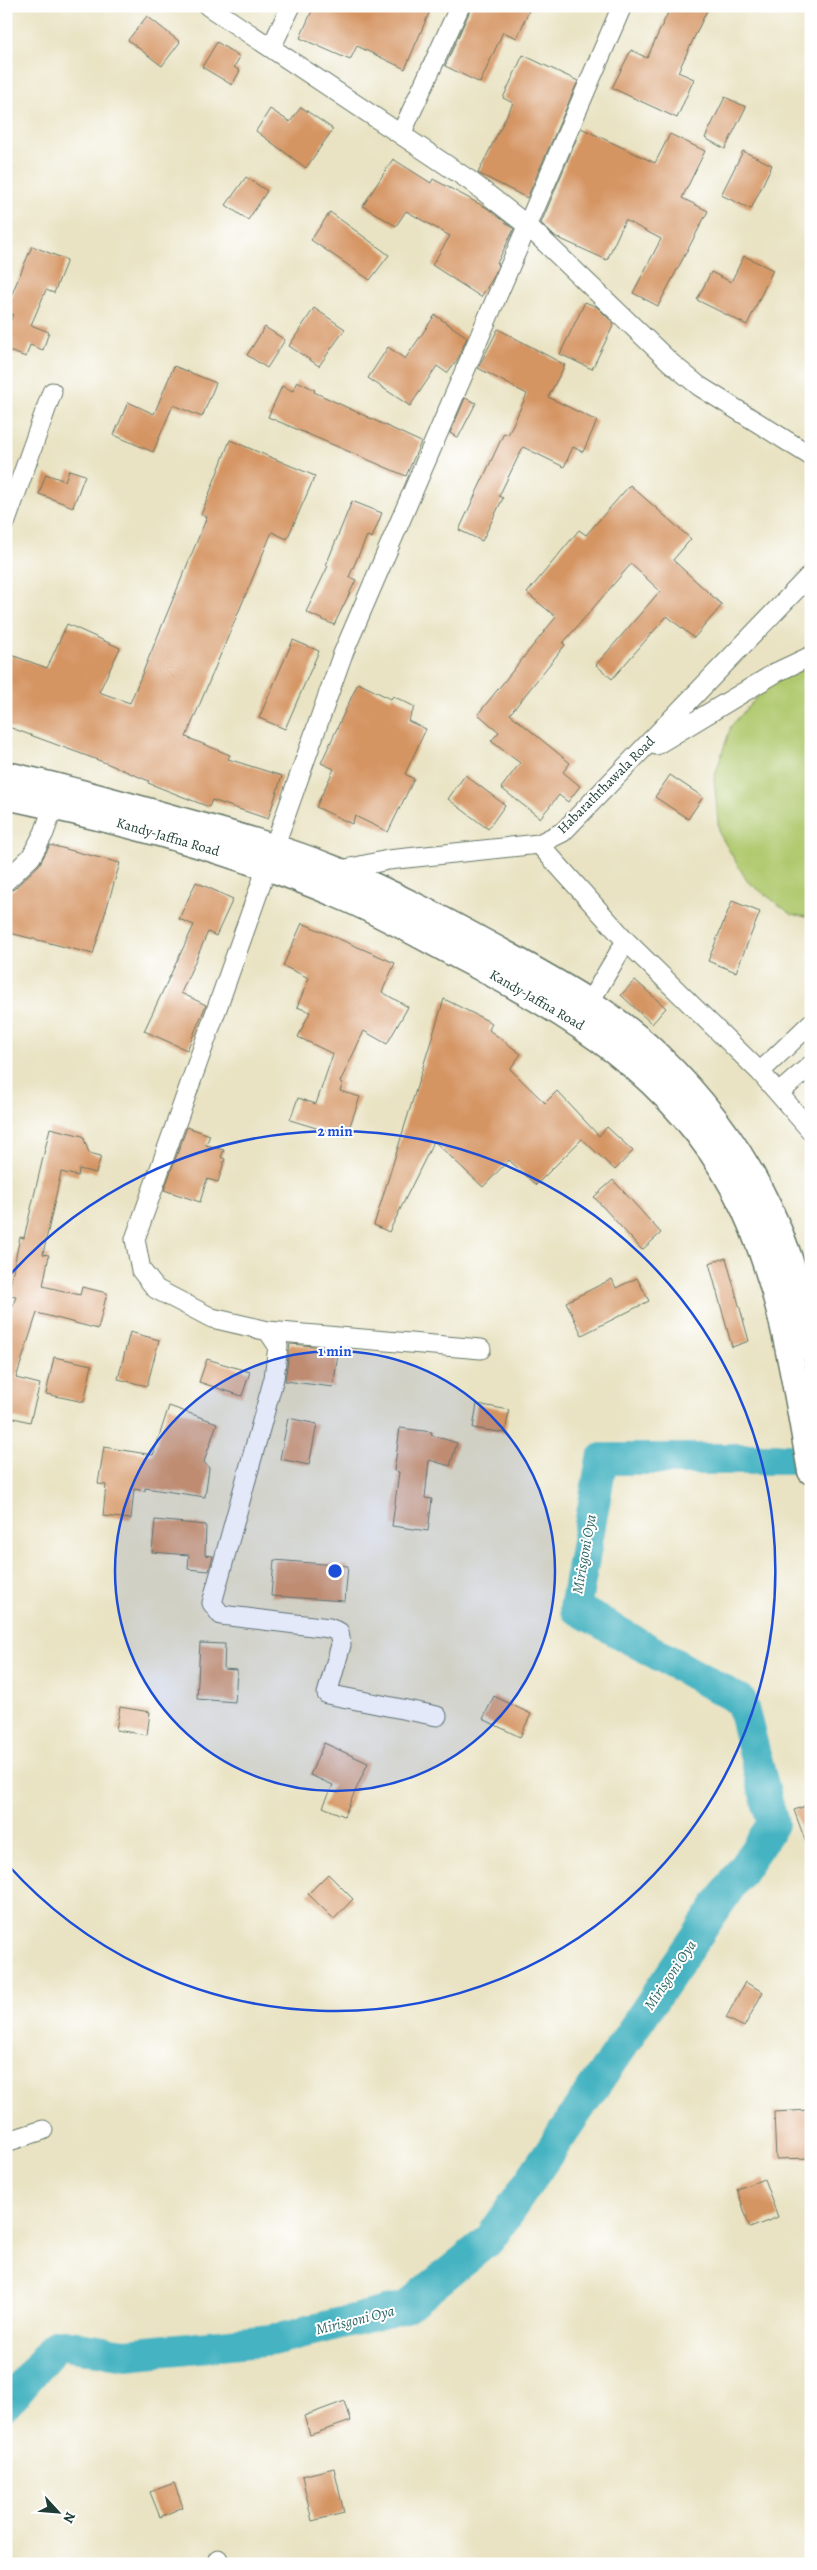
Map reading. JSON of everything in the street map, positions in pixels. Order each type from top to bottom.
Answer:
[{"type":"highway","name":"Kandy-Jaffna Road","points":[[6,776],[57,796],[270,857],[337,871],[421,909],[584,1013],[660,1057],[704,1105],[736,1151],[766,1201],[793,1265],[811,1348]]},
{"type":"highway","name":"Kandy-Jaffna Road","points":[[6,796],[57,796]]},
{"type":"highway","name":"Kandy-Jaffna Road","points":[[270,857],[506,980],[584,1013],[645,1074],[686,1119],[719,1163],[745,1210],[758,1239],[782,1317],[811,1471]]},
{"type":"street","points":[[208,6],[469,180],[528,226],[671,363],[699,386],[811,456]]},
{"type":"street","points":[[271,48],[291,6]]},
{"type":"street","points":[[401,134],[460,6]]},
{"type":"street","points":[[481,1349],[268,1331],[212,1318],[156,1289],[141,1270],[135,1239],[342,656],[622,6]]},
{"type":"street","points":[[6,521],[52,392]]},
{"type":"street","name":"Habaraththawala Road","points":[[337,871],[388,860],[539,844],[563,832],[811,574]]},
{"type":"street","points":[[635,758],[777,672],[811,656]]},
{"type":"street","points":[[6,882],[32,857],[57,796]]},
{"type":"street","points":[[539,844],[626,941],[760,1072],[811,1131]]},
{"type":"street","points":[[584,1013],[626,941]]},
{"type":"street","points":[[760,1072],[811,1023]]},
{"type":"street","points":[[779,1093],[811,1065]]},
{"type":"street","points":[[268,1331],[278,1346],[274,1378],[212,1602],[221,1614],[329,1628],[339,1632],[340,1645],[328,1694],[437,1716]]},
{"type":"street","points":[[6,2142],[44,2130]]},
{"type":"green space","points":[[811,666],[811,918],[791,914],[747,881],[719,833],[714,778],[731,726],[768,685]]},
{"type":"building","points":[[314,6],[432,6],[405,69],[357,46],[350,60],[300,38]]},
{"type":"building","points":[[472,6],[531,6],[517,38],[503,32],[480,83],[445,66]]},
{"type":"building","points":[[671,6],[709,6],[678,72],[694,79],[677,118],[612,88],[631,50],[647,58]]},
{"type":"building","points":[[147,16],[180,42],[162,66],[128,40]]},
{"type":"building","points":[[217,42],[240,57],[234,67],[240,71],[232,85],[202,67]]},
{"type":"building","points":[[523,55],[578,81],[527,198],[478,173],[513,103],[503,98]]},
{"type":"building","points":[[725,97],[746,107],[725,149],[705,138]]},
{"type":"building","points":[[301,107],[333,129],[306,168],[256,131],[270,109],[290,122]]},
{"type":"building","points":[[581,128],[655,163],[670,134],[705,151],[682,198],[708,211],[658,306],[633,293],[661,239],[625,220],[607,260],[554,236],[541,223]]},
{"type":"building","points":[[743,151],[772,165],[751,209],[721,195]]},
{"type":"building","points":[[393,159],[431,183],[433,179],[487,208],[514,229],[497,263],[499,264],[493,278],[481,297],[432,265],[450,236],[406,211],[396,226],[363,206]]},
{"type":"building","points":[[246,177],[267,191],[248,220],[226,205]]},
{"type":"building","points":[[330,212],[389,255],[370,280],[311,240]]},
{"type":"building","points":[[32,246],[67,260],[54,293],[46,290],[31,325],[49,332],[43,350],[30,345],[26,357],[6,350],[6,331],[13,314],[6,312],[6,308]]},
{"type":"building","points":[[744,256],[773,270],[747,325],[697,300],[711,272],[731,282]]},
{"type":"building","points":[[585,302],[597,307],[614,324],[592,369],[560,354]]},
{"type":"building","points":[[314,308],[345,329],[319,366],[289,346]]},
{"type":"building","points":[[435,315],[467,337],[459,357],[447,373],[437,366],[410,406],[368,378],[388,347],[405,359]]},
{"type":"building","points":[[265,327],[285,340],[267,368],[247,355]]},
{"type":"building","points":[[498,329],[565,365],[548,397],[597,421],[583,452],[573,447],[564,467],[523,447],[499,496],[503,498],[482,541],[459,530],[504,433],[508,435],[527,394],[478,368]]},
{"type":"building","points":[[174,366],[216,383],[202,417],[173,405],[153,452],[114,435],[128,402],[154,414]]},
{"type":"building","points":[[297,381],[315,390],[314,392],[421,442],[406,476],[268,417],[282,386],[293,391]]},
{"type":"building","points":[[465,398],[476,403],[458,438],[450,433]]},
{"type":"building","points":[[230,440],[315,476],[287,539],[272,532],[186,737],[230,755],[228,759],[282,776],[268,819],[212,800],[209,807],[148,783],[149,781],[106,763],[6,726],[6,653],[47,668],[67,624],[120,648],[99,692],[130,703],[207,517],[201,515]]},
{"type":"building","points":[[69,470],[85,475],[73,507],[39,494],[46,474],[65,481]]},
{"type":"building","points":[[630,485],[691,539],[673,560],[722,605],[694,638],[667,616],[612,679],[596,665],[660,591],[631,564],[563,643],[565,645],[510,714],[570,763],[563,772],[580,786],[568,802],[559,795],[540,818],[501,788],[520,763],[491,741],[499,732],[478,714],[556,617],[527,593],[579,530],[586,535]]},
{"type":"building","points":[[352,501],[382,513],[372,538],[367,536],[349,577],[356,580],[334,625],[306,612],[328,566],[326,565]]},
{"type":"building","points":[[293,640],[319,651],[285,729],[259,718]]},
{"type":"building","points":[[358,683],[391,699],[393,696],[415,707],[408,721],[426,729],[405,774],[414,779],[388,832],[355,816],[352,824],[316,807],[334,769],[321,763]]},
{"type":"building","points":[[465,775],[505,805],[488,829],[448,799]]},
{"type":"building","points":[[670,775],[703,797],[688,819],[655,797]]},
{"type":"building","points":[[50,845],[120,863],[93,954],[6,932],[6,892],[14,889],[39,865]]},
{"type":"building","points":[[196,882],[233,899],[216,936],[208,932],[181,993],[206,1005],[187,1050],[144,1031],[194,925],[179,919]]},
{"type":"building","points":[[732,901],[760,912],[736,972],[708,961]]},
{"type":"building","points":[[302,923],[395,963],[382,992],[408,1007],[387,1044],[364,1031],[340,1082],[343,1083],[340,1091],[360,1097],[346,1137],[290,1120],[298,1098],[316,1104],[333,1054],[298,1037],[310,1012],[297,1007],[309,978],[283,966]]},
{"type":"building","points":[[635,980],[666,1008],[652,1024],[621,995]]},
{"type":"building","points":[[444,999],[492,1023],[489,1030],[521,1054],[510,1069],[545,1103],[557,1091],[599,1136],[607,1127],[633,1151],[615,1170],[582,1139],[536,1185],[509,1160],[483,1187],[434,1141],[389,1232],[374,1225]]},
{"type":"building","points":[[187,1127],[210,1135],[206,1145],[224,1150],[221,1157],[225,1159],[218,1182],[207,1179],[200,1202],[164,1190]]},
{"type":"building","points":[[50,1128],[83,1136],[89,1153],[101,1156],[96,1173],[79,1169],[78,1176],[61,1172],[43,1254],[49,1255],[43,1286],[80,1295],[82,1287],[107,1293],[98,1329],[37,1313],[16,1378],[40,1384],[30,1422],[6,1416],[6,1328],[16,1296],[8,1295],[20,1237],[24,1238]]},
{"type":"building","points":[[613,1180],[661,1233],[642,1250],[594,1197]]},
{"type":"building","points":[[726,1258],[749,1341],[732,1347],[709,1263]]},
{"type":"building","points":[[637,1278],[649,1301],[582,1335],[566,1302],[612,1279],[616,1288]]},
{"type":"building","points":[[130,1332],[159,1340],[147,1386],[118,1379]]},
{"type":"building","points":[[290,1344],[339,1348],[333,1387],[285,1381]]},
{"type":"building","points":[[54,1357],[92,1365],[84,1402],[46,1394]]},
{"type":"building","points":[[207,1359],[250,1372],[242,1396],[199,1382]]},
{"type":"building","points":[[477,1404],[509,1410],[505,1433],[473,1428]]},
{"type":"building","points":[[169,1406],[217,1423],[204,1462],[209,1468],[205,1497],[145,1488],[145,1491],[134,1489],[131,1519],[103,1516],[106,1485],[98,1484],[104,1447],[153,1455]]},
{"type":"building","points":[[288,1418],[317,1424],[309,1465],[280,1459]]},
{"type":"building","points":[[400,1428],[432,1432],[431,1435],[457,1443],[450,1466],[429,1460],[425,1498],[432,1499],[428,1531],[392,1526],[399,1472],[394,1471]]},
{"type":"building","points":[[155,1520],[206,1525],[205,1555],[213,1556],[209,1571],[188,1569],[189,1555],[152,1552]]},
{"type":"building","points":[[274,1560],[348,1566],[345,1601],[271,1596]]},
{"type":"building","points":[[200,1643],[225,1644],[224,1669],[237,1670],[235,1702],[197,1699]]},
{"type":"building","points":[[494,1696],[531,1714],[520,1737],[483,1719]]},
{"type":"building","points":[[120,1707],[150,1712],[147,1735],[116,1730]]},
{"type":"building","points":[[324,1743],[368,1763],[344,1816],[323,1807],[333,1785],[310,1775]]},
{"type":"building","points":[[811,1804],[811,1851],[809,1851],[794,1810]]},
{"type":"building","points":[[328,1874],[353,1899],[334,1919],[308,1894]]},
{"type":"building","points":[[745,1982],[763,1992],[744,2027],[726,2018]]},
{"type":"building","points":[[809,2110],[811,2158],[776,2159],[774,2112]]},
{"type":"building","points":[[764,2179],[778,2217],[750,2228],[737,2189]]},
{"type":"building","points":[[345,2401],[351,2421],[310,2435],[304,2416]]},
{"type":"building","points":[[334,2468],[344,2513],[312,2521],[302,2476]]},
{"type":"building","points":[[174,2483],[183,2507],[160,2517],[150,2492]]},
{"type":"waterway","name":"Mirisgoni Oya","points":[[6,2404],[57,2344],[126,2354],[272,2340],[406,2307],[490,2239],[773,1824],[741,1701],[575,1608],[602,1459],[811,1459]]}]
